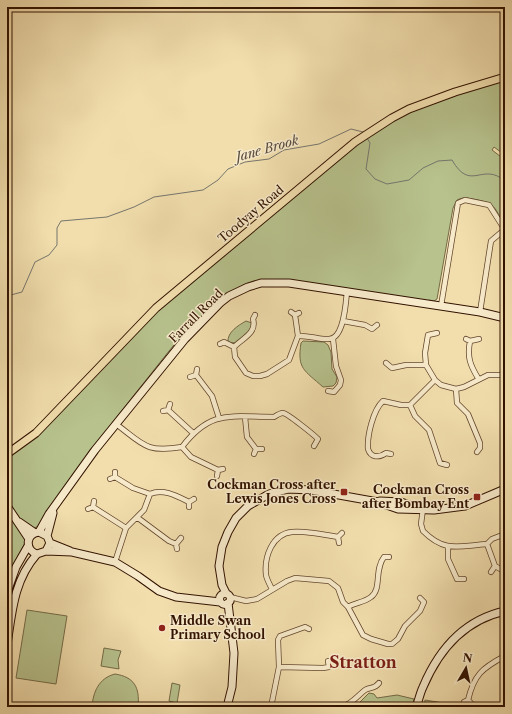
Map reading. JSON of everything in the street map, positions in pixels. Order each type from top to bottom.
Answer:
[{"type":"main road","name":"Toodyay Road","points":[[7,453],[46,422],[156,308],[354,142],[392,118],[430,101],[505,78]]},
{"type":"main road","name":"Farrall Road","points":[[7,592],[16,567],[28,543],[37,533],[116,424],[185,339],[229,296],[261,283],[275,282],[347,291],[480,312],[505,314]]},
{"type":"main road","name":"Farrall Road","points":[[495,314],[505,318]]},
{"type":"main road","points":[[227,707],[232,687],[234,653],[226,599],[220,572],[220,560],[228,532],[242,512],[262,497],[279,491],[300,489],[378,502],[398,509],[450,509],[465,506],[505,489]]},
{"type":"main road","points":[[7,506],[17,521],[30,550],[37,554]]},
{"type":"main road","name":"Farrall Road","points":[[46,551],[55,507]]},
{"type":"main road","points":[[17,521],[48,540],[72,552]]},
{"type":"main road","points":[[7,645],[13,599],[18,584],[23,572],[37,554],[46,551],[72,552],[115,562],[159,591],[176,597],[226,599]]},
{"type":"main road","points":[[416,707],[435,660],[454,637],[477,622],[505,611]]},
{"type":"main road","points":[[420,696],[420,707]]},
{"type":"street","points":[[441,306],[458,203],[465,200],[489,205],[505,230],[492,241],[480,312]]},
{"type":"street","points":[[328,391],[335,395],[341,380],[336,366],[333,339],[343,321],[347,291]]},
{"type":"street","points":[[234,346],[235,357],[246,373],[252,376],[267,374],[289,360],[298,336],[295,313]]},
{"type":"street","points":[[234,346],[250,334],[254,327],[252,318]]},
{"type":"street","points":[[343,321],[365,325],[372,329],[378,326]]},
{"type":"street","points":[[423,332],[428,335],[437,333]]},
{"type":"street","points":[[428,335],[425,353],[426,365],[435,380],[447,388],[456,389],[464,387],[478,378],[488,375],[505,375]]},
{"type":"street","points":[[298,336],[333,339]]},
{"type":"street","points":[[478,378],[469,362],[468,340],[479,339]]},
{"type":"street","points":[[223,341],[234,346]]},
{"type":"street","points":[[386,363],[392,371],[406,365],[426,365]]},
{"type":"street","points":[[197,369],[196,375],[212,396],[219,418]]},
{"type":"street","points":[[190,377],[196,375]]},
{"type":"street","points":[[391,454],[386,453],[380,457],[375,456],[368,449],[375,411],[383,401],[401,405],[410,405],[435,380]]},
{"type":"street","points":[[456,389],[457,403],[470,418],[480,443],[482,449],[477,452]]},
{"type":"street","points":[[170,404],[166,410],[193,433]]},
{"type":"street","points":[[410,405],[415,416],[429,430],[438,465],[447,465]]},
{"type":"street","points":[[116,424],[146,447],[167,449],[182,447],[193,433],[209,422],[219,418],[274,417],[282,413],[289,414],[299,425],[320,439],[314,446]]},
{"type":"street","points":[[245,417],[247,437],[255,451],[262,449]]},
{"type":"street","points":[[182,447],[191,457],[220,469],[217,476]]},
{"type":"street","points":[[113,476],[133,488],[150,494],[166,492],[192,500],[189,507]]},
{"type":"street","points":[[115,562],[126,528],[138,518],[144,510],[150,494]]},
{"type":"street","points":[[94,501],[91,508],[126,528]]},
{"type":"street","points":[[420,509],[423,531],[438,544],[448,547],[487,544],[492,539],[505,534]]},
{"type":"street","points":[[138,518],[177,547],[181,538]]},
{"type":"street","points":[[272,589],[266,576],[266,564],[271,546],[277,539],[291,532],[338,537]]},
{"type":"street","points":[[338,537],[342,533]]},
{"type":"street","points":[[338,537],[339,543]]},
{"type":"street","points":[[487,544],[495,566],[502,570]]},
{"type":"street","points":[[448,547],[448,559],[457,579]]},
{"type":"street","points":[[348,607],[371,598],[375,593],[378,584],[378,567],[387,557],[382,551]]},
{"type":"street","points":[[491,572],[495,566]]},
{"type":"street","points":[[226,599],[246,601],[256,599],[272,589],[295,578],[329,581],[338,588],[343,602],[348,607],[363,635],[388,644],[392,644],[398,639],[405,626],[420,612],[424,602]]},
{"type":"street","points":[[457,579],[464,579]]},
{"type":"street","points":[[454,584],[457,579]]},
{"type":"street","points":[[420,598],[424,602]]},
{"type":"street","points":[[424,602],[431,601]]},
{"type":"street","points":[[271,707],[279,667],[278,640],[280,636],[307,626]]},
{"type":"street","points":[[468,702],[472,685],[480,671],[505,656]]},
{"type":"street","points":[[279,667],[301,666],[312,668],[330,666]]},
{"type":"street","points":[[341,707],[350,704],[366,690],[377,685],[377,693]]},
{"type":"green space","points":[[505,78],[505,138],[501,139],[505,148],[505,155],[494,147],[492,150],[505,160],[505,226],[494,207],[490,204],[469,198],[457,200],[453,208],[437,299],[434,301],[429,300],[428,302],[265,281],[245,284],[225,295],[173,346],[115,419],[38,526],[33,529],[17,515],[9,499],[7,460],[181,287],[329,163],[392,118]]},
{"type":"green space","points":[[246,321],[252,323],[250,330],[244,337],[235,343],[228,342],[231,332]]},
{"type":"green space","points":[[303,341],[324,342],[328,345],[331,352],[332,369],[337,377],[336,383],[333,386],[323,387],[303,368],[301,364],[300,352],[301,343]]},
{"type":"green space","points":[[7,507],[25,539],[25,543],[7,576]]},
{"type":"green space","points":[[27,610],[67,616],[56,684],[16,678]]},
{"type":"green space","points":[[104,648],[121,651],[118,660],[119,669],[101,666]]},
{"type":"green space","points":[[115,674],[122,675],[131,680],[134,684],[138,694],[138,707],[92,707],[95,691],[98,686],[109,676]]},
{"type":"green space","points":[[172,683],[180,685],[177,703],[169,701]]},
{"type":"green space","points":[[369,693],[374,694],[377,698],[397,695],[414,699],[412,707],[355,707]]},
{"type":"green space","points":[[425,700],[467,707],[424,707]]},
{"type":"waterway","name":"Jane Brook","points":[[7,296],[22,292],[35,262],[49,255],[57,245],[57,228],[61,221],[107,217],[134,207],[154,197],[203,190],[218,180],[228,169],[245,162],[269,159],[284,150],[319,144],[351,129],[363,132]]},
{"type":"waterway","name":"Jane Brook","points":[[367,138],[370,143],[366,169],[375,179],[387,184],[409,180],[423,168],[438,161],[452,160],[459,170],[465,174],[471,176],[490,174],[505,181]]},
{"type":"place","name":"Cockman Cross after Lewis Jones Cross","points":[[344,492]]},
{"type":"place","name":"Cockman Cross after Bombay Ent","points":[[477,497]]},
{"type":"place","name":"Middle Swan Primary School","points":[[162,628]]},
{"type":"district","name":"Stratton","points":[[363,662]]}]
